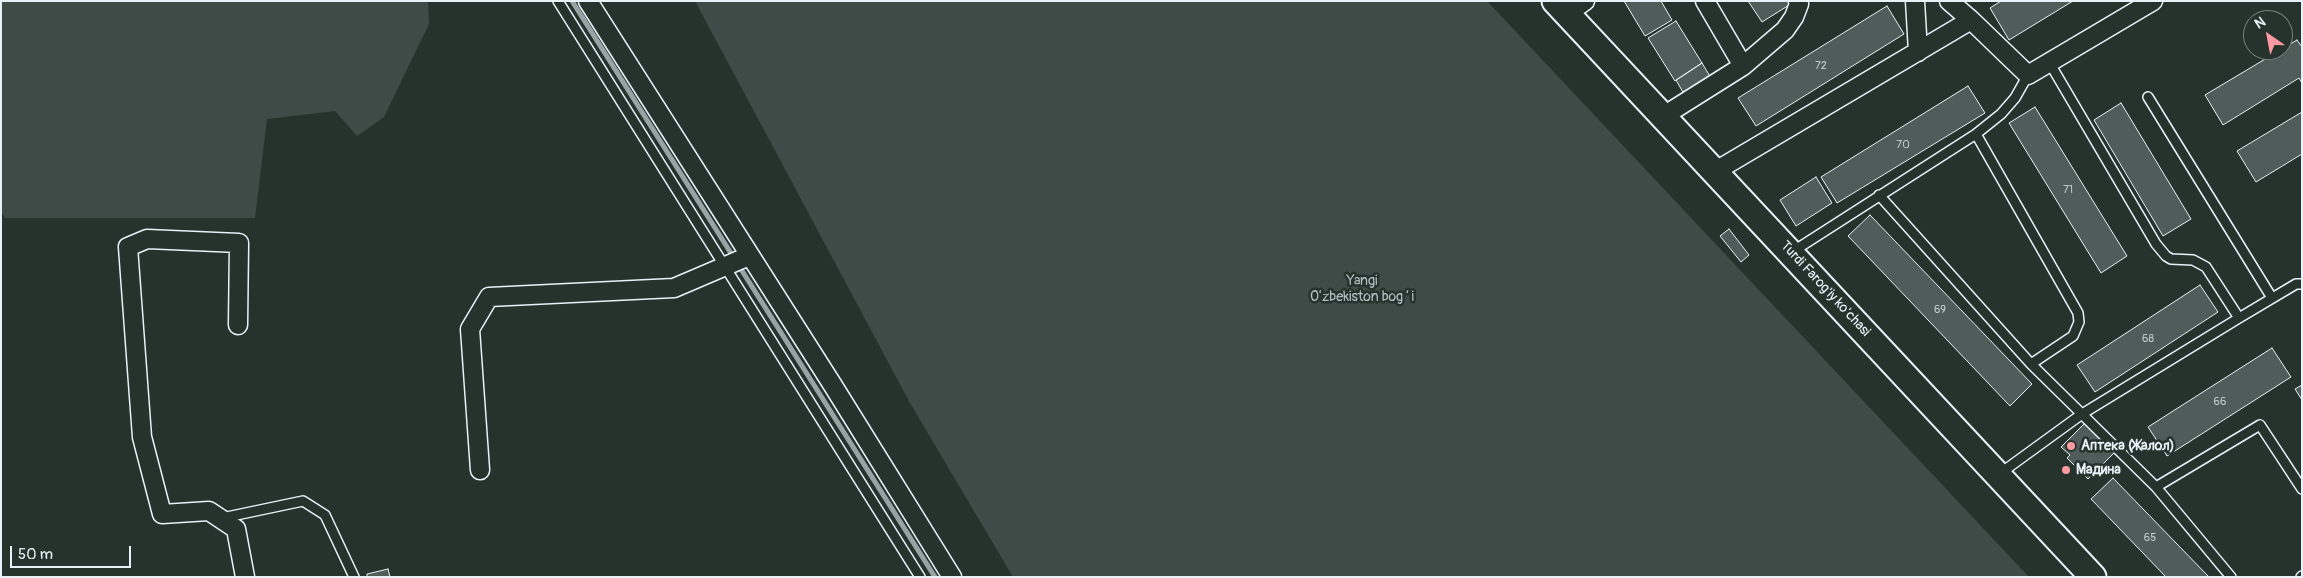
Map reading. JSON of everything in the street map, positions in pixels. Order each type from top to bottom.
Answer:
[{"type":"main road","name":"Turdi Farog'iy ko'chasi","points":[[1569,5],[1662,117],[1791,252],[2093,577]]},
{"type":"street","points":[[588,1],[737,262],[952,577]]},
{"type":"street","points":[[1705,1],[1744,66]]},
{"type":"street","points":[[1662,117],[1744,66],[1785,30],[1794,18],[1799,4],[1798,1]]},
{"type":"street","points":[[1915,1],[1918,52]]},
{"type":"street","points":[[1949,1],[2028,76],[2153,1]]},
{"type":"street","points":[[1714,172],[1971,20]]},
{"type":"street","points":[[238,325],[239,243],[147,239],[128,247],[142,437],[162,514],[209,511],[236,530],[245,577]]},
{"type":"street","points":[[480,470],[470,329],[489,297],[674,288],[737,262]]},
{"type":"lane","points":[[558,1],[737,262],[920,577]]},
{"type":"lane","points":[[2049,62],[2156,244],[2171,259],[2193,260],[2206,267],[2239,318]]},
{"type":"lane","points":[[1791,252],[1976,134],[2015,98],[2028,76]]},
{"type":"lane","points":[[2148,97],[2272,298]]},
{"type":"lane","points":[[1976,134],[2078,313],[2079,322],[2072,336],[2031,364]]},
{"type":"lane","points":[[1879,195],[2031,364],[2156,487],[2231,577]]},
{"type":"lane","points":[[1998,475],[2082,414],[2272,298],[2296,284],[2302,284]]},
{"type":"lane","points":[[2156,487],[2260,424],[2302,488]]},
{"type":"lane","points":[[220,519],[303,500],[325,515],[354,577]]},
{"type":"green space","points":[[1,1],[428,1],[429,24],[384,117],[357,136],[335,111],[267,119],[255,218],[5,218],[1,211]]},
{"type":"green space","name":"Yangi Oʻzbekiston bogʻi","points":[[695,1],[1487,1],[2029,577],[1013,577],[910,403]]},
{"type":"building","points":[[1624,1],[1661,1],[1672,20],[1645,36]]},
{"type":"building","points":[[1748,1],[1793,1],[1794,2],[1762,22]]},
{"type":"building","points":[[2001,1],[2073,1],[2009,40],[1990,8]]},
{"type":"building","points":[[1887,6],[1904,34],[1756,126],[1738,98]]},
{"type":"building","points":[[1676,21],[1702,63],[1675,81],[1648,38]]},
{"type":"building","points":[[2297,40],[2302,47],[2302,83],[2299,78],[2223,125],[2205,95],[2264,60],[2293,60],[2293,42]]},
{"type":"building","points":[[1702,63],[1711,78],[1684,94],[1676,80]]},
{"type":"building","points":[[1968,86],[1985,113],[1837,203],[1821,177]]},
{"type":"building","points":[[2121,103],[2191,219],[2163,236],[2094,120]]},
{"type":"building","points":[[2035,107],[2127,256],[2101,273],[2009,123]]},
{"type":"building","points":[[2302,112],[2302,154],[2256,182],[2237,151]]},
{"type":"building","points":[[1816,177],[1832,203],[1796,226],[1780,200]]},
{"type":"building","points":[[1870,215],[2032,384],[2010,406],[1848,236]]},
{"type":"building","points":[[1729,229],[1749,255],[1741,262],[1720,236]]},
{"type":"building","points":[[2200,285],[2218,312],[2095,392],[2077,365]]},
{"type":"building","points":[[2272,348],[2291,377],[2167,456],[2148,427]]},
{"type":"building","points":[[2302,385],[2302,400],[2295,389]]},
{"type":"building","points":[[2087,421],[2116,451],[2088,479],[2067,458],[2070,455],[2061,447]]},
{"type":"building","points":[[2113,478],[2209,577],[2166,577],[2091,499]]},
{"type":"building","points":[[388,569],[390,577],[367,577],[367,574]]},
{"type":"waterway","points":[[572,1],[935,577]]},
{"type":"place","name":"Аптека (Жалол)","points":[[2071,446]]},
{"type":"place","name":"Мадина","points":[[2066,470]]}]
